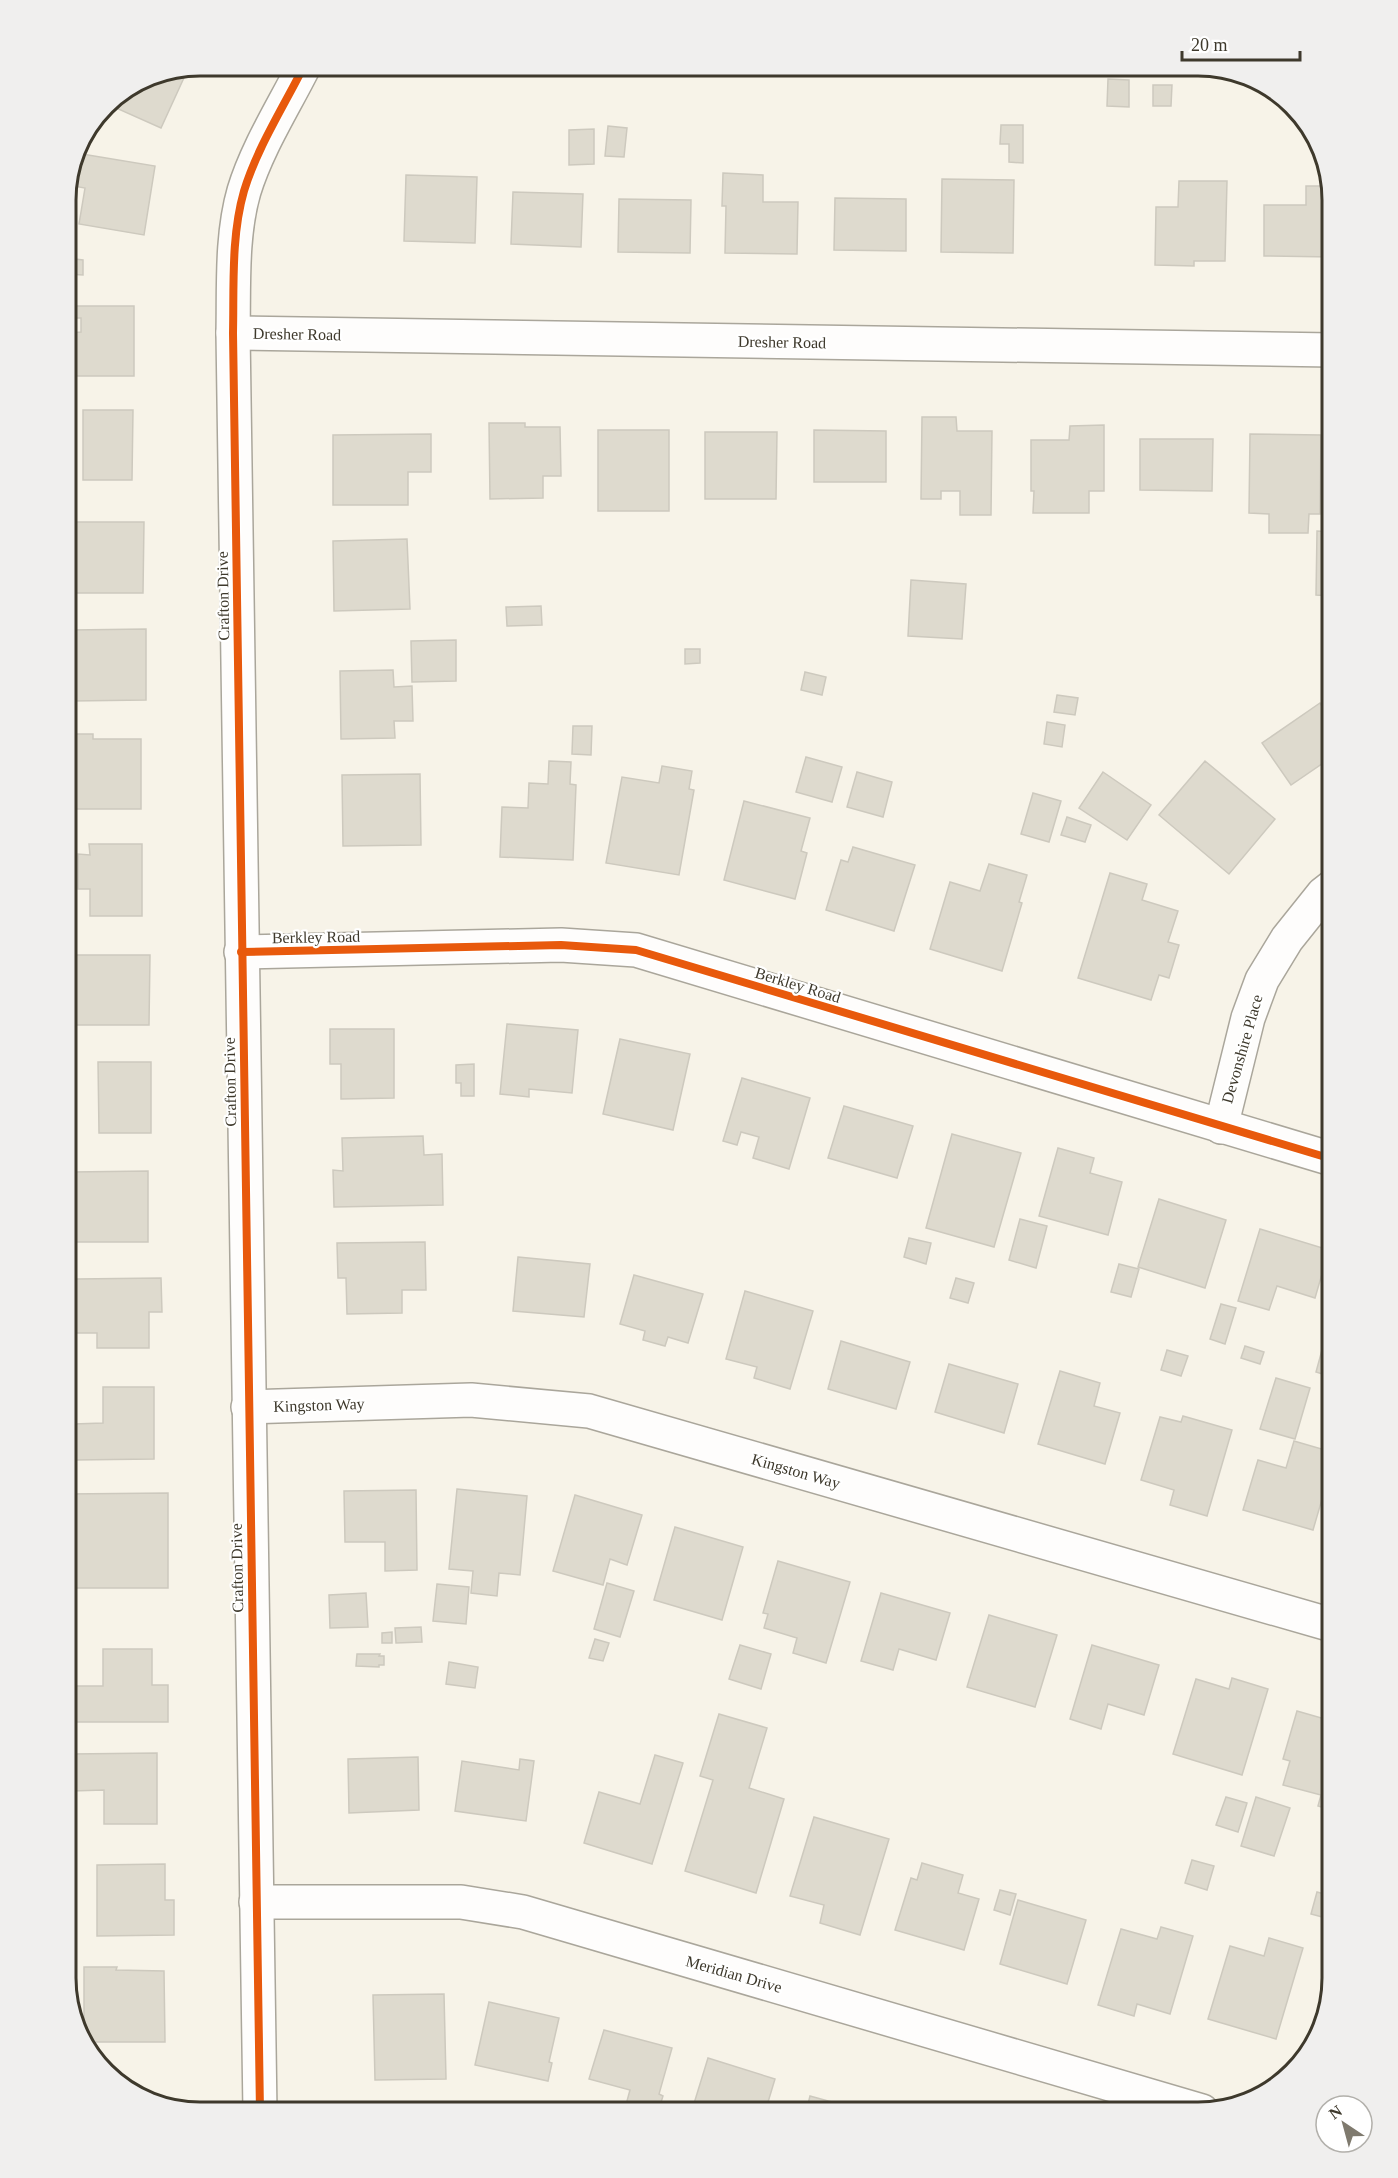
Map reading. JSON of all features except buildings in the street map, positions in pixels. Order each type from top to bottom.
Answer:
[{"type":"street","name":"Crafton Drive","points":[[260,2101],[233,333],[235,245],[244,191],[262,148],[299,76]]},
{"type":"street","name":"Dresher Road","points":[[233,333],[1322,350]]},
{"type":"street","name":"Devonshire Place","points":[[1221,1127],[1248,1018],[1262,980],[1287,939],[1322,895]]},
{"type":"street","name":"Berkley Road","points":[[241,952],[561,945],[636,950],[1322,1157]]},
{"type":"street","name":"Kingston Way","points":[[248,1407],[471,1400],[589,1411],[1322,1622]]},
{"type":"street","name":"Meridian Drive","points":[[256,1902],[461,1902],[523,1912],[1171,2102]]},
{"type":"cycle path","points":[[260,2101],[233,280],[237,226],[249,175],[263,143],[299,76]]},
{"type":"cycle path","points":[[241,952],[561,945],[636,950],[1322,1156]]}]
